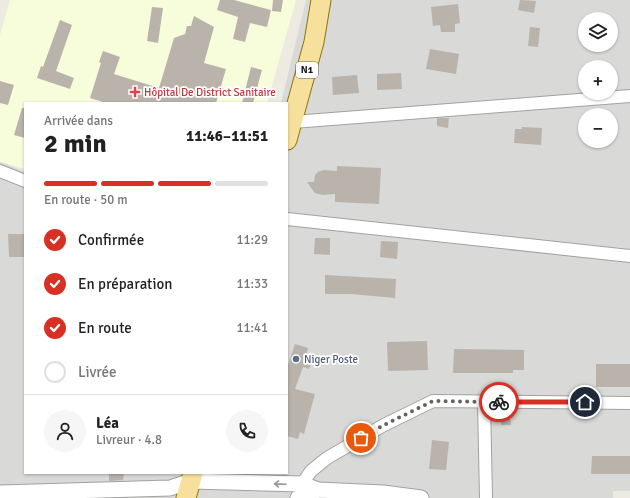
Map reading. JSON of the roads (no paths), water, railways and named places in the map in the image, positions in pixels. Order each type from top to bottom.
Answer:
[{"type":"main road","name":"N1","points":[[290,131],[314,42],[321,0]]},
{"type":"street","points":[[290,131],[630,96]]},
{"type":"street","points":[[0,171],[24,181]]},
{"type":"street","points":[[288,220],[630,256]]},
{"type":"street","points":[[300,493],[311,471],[328,458],[384,425],[433,401],[630,403]]},
{"type":"street","points":[[484,401],[486,498]]},
{"type":"street","points":[[6,494],[189,487],[300,493],[318,490],[421,498]]},
{"type":"place","name":"Hôpital De District Sanitaire","points":[[135,92]]},
{"type":"place","name":"Niger Poste","points":[[296,359]]}]
